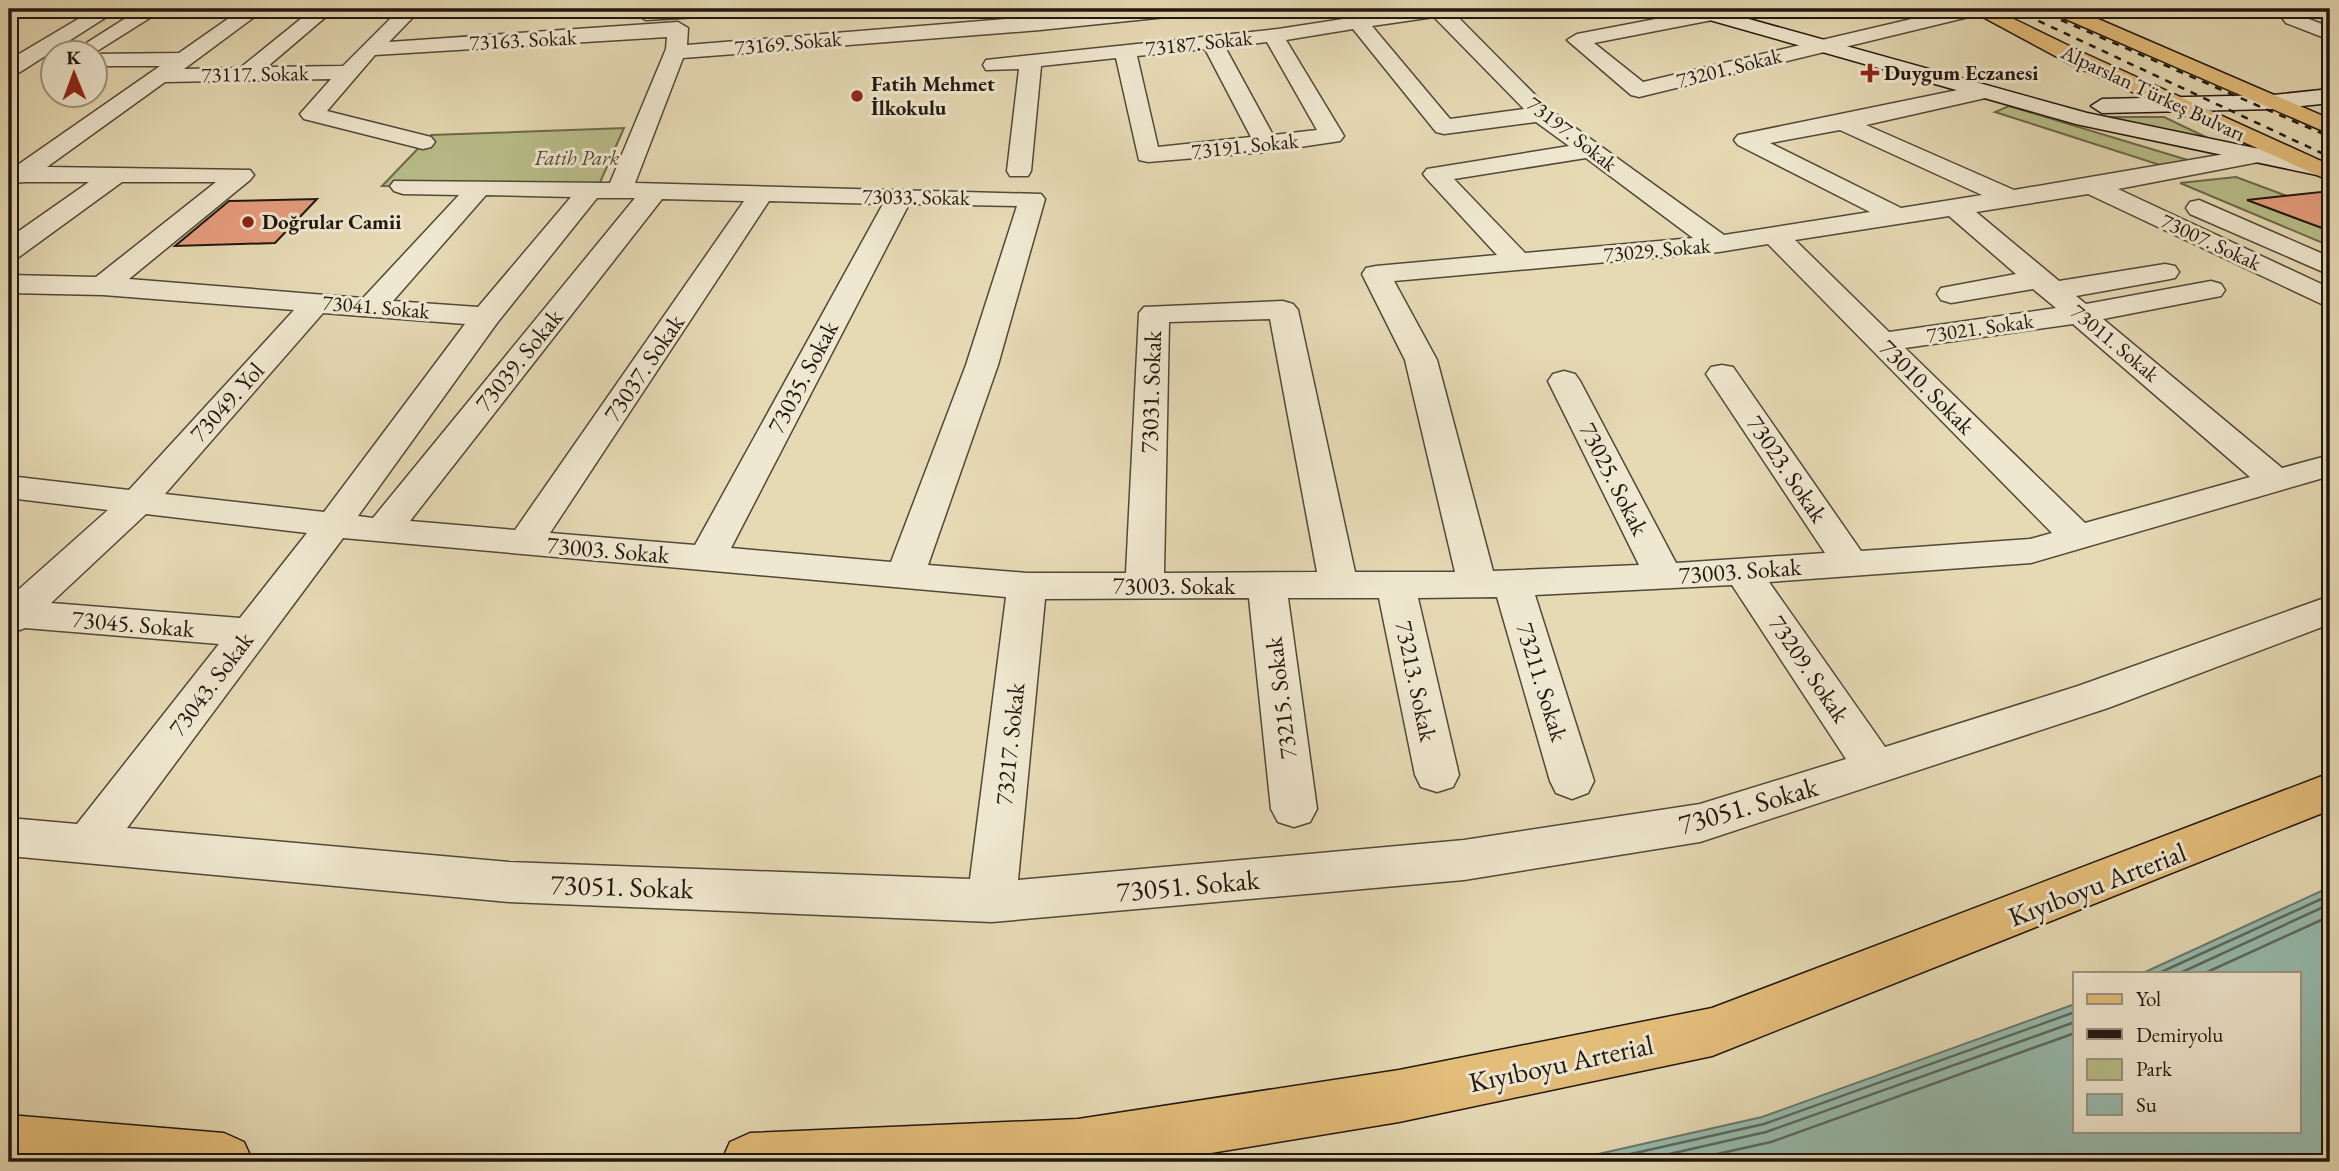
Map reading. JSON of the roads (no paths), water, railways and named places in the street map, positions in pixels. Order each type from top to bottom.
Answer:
[{"type":"main road","name":"Alparslan Türkeş Bulvarı","points":[[1978,9],[2110,75],[2324,171]]},
{"type":"main road","name":"Alparslan Türkeş Bulvarı","points":[[2059,9],[2330,127]]},
{"type":"main road","name":"Kıyıboyu Arterial","points":[[750,1162],[1078,1147],[1399,1096],[1712,1032],[2330,791]]},
{"type":"main road","points":[[9,1143],[224,1162]]},
{"type":"street","points":[[70,38],[109,9]]},
{"type":"street","points":[[105,38],[154,9]]},
{"type":"street","points":[[15,178],[256,9]]},
{"type":"street","points":[[246,74],[324,9]]},
{"type":"street","points":[[411,9],[369,49],[312,114],[423,142]]},
{"type":"street","points":[[491,24],[677,32],[734,9]]},
{"type":"street","points":[[1181,9],[1208,42],[1267,145]]},
{"type":"street","name":"73169. Sokak","points":[[677,32],[1181,9]]},
{"type":"street","name":"73187. Sokak","points":[[995,65],[1273,35],[1445,9]]},
{"type":"street","points":[[1702,12],[1738,9]]},
{"type":"street","name":"73201. Sokak","points":[[1702,12],[1577,40],[1639,90],[1818,45],[1978,9]]},
{"type":"street","name":"73197. Sokak","points":[[1439,10],[1541,114],[1718,244]]},
{"type":"street","points":[[1702,12],[2084,119],[2324,171]]},
{"type":"street","points":[[1021,16],[1055,57]]},
{"type":"street","points":[[2293,19],[2330,34]]},
{"type":"street","points":[[1358,22],[1444,127],[1541,114]]},
{"type":"street","points":[[620,190],[677,32]]},
{"type":"street","name":"73163. Sokak","points":[[369,49],[677,32]]},
{"type":"street","name":"73191. Sokak","points":[[1125,50],[1149,155],[1267,145],[1332,136],[1273,35]]},
{"type":"street","points":[[9,48],[38,55]]},
{"type":"street","points":[[9,69],[38,59]]},
{"type":"street","name":"73117. Sokak","points":[[108,60],[186,59]]},
{"type":"street","points":[[1019,171],[1031,60]]},
{"type":"street","name":"73117. Sokak","points":[[161,76],[349,72]]},
{"type":"street","points":[[2033,104],[2085,101],[2113,94],[2119,84],[2110,75]]},
{"type":"street","points":[[1897,216],[1746,139],[1843,123],[1982,92]]},
{"type":"street","points":[[2033,104],[2062,107],[2273,102],[2330,96]]},
{"type":"street","points":[[1843,123],[2010,198]]},
{"type":"street","points":[[1519,262],[1436,174],[1591,150]]},
{"type":"street","name":"73029. Sokak","points":[[1494,584],[1421,360],[1376,274],[1718,244],[2091,186],[2260,155]]},
{"type":"street","points":[[9,251],[115,175]]},
{"type":"street","points":[[15,178],[241,175],[103,286]]},
{"type":"street","points":[[2133,178],[2330,267]]},
{"type":"street","name":"73033. Sokak","points":[[402,186],[1032,199],[982,365],[905,576]]},
{"type":"street","name":"73007. Sokak","points":[[2091,186],[2330,299]]},
{"type":"street","points":[[371,307],[480,187]]},
{"type":"street","points":[[333,525],[485,317],[591,190]]},
{"type":"street","name":"73039. Sokak","points":[[383,530],[654,191]]},
{"type":"street","name":"73037. Sokak","points":[[525,543],[762,193]]},
{"type":"street","name":"73035. Sokak","points":[[706,559],[900,196]]},
{"type":"street","name":"73011. Sokak","points":[[1953,206],[2276,481]]},
{"type":"street","name":"73010. Sokak","points":[[1775,236],[2078,538]]},
{"type":"street","points":[[1951,294],[2177,270]]},
{"type":"street","name":"73041. Sokak","points":[[9,284],[103,286],[485,317]]},
{"type":"street","name":"73021. Sokak","points":[[1881,342],[2080,314],[2211,290]]},
{"type":"street","name":"73049. Yol","points":[[12,617],[138,502],[317,302]]},
{"type":"street","points":[[2330,308],[2313,312],[2330,322]]},
{"type":"street","name":"73031. Sokak","points":[[1145,586],[1154,313],[1283,310],[1339,586]]},
{"type":"street","name":"73023. Sokak","points":[[1722,374],[1851,564]]},
{"type":"street","name":"73025. Sokak","points":[[1564,381],[1664,577]]},
{"type":"street","name":"73003. Sokak","points":[[9,486],[383,530],[1027,586],[1396,586],[1664,577],[2031,551],[2330,465]]},
{"type":"street","name":"73043. Sokak","points":[[89,844],[333,525]]},
{"type":"street","name":"73209. Sokak","points":[[1742,571],[1875,767]]},
{"type":"street","name":"73211. Sokak","points":[[1494,584],[1572,781]]},
{"type":"street","name":"73217. Sokak","points":[[992,901],[1027,586]]},
{"type":"street","name":"73215. Sokak","points":[[1267,586],[1294,809]]},
{"type":"street","name":"73213. Sokak","points":[[1396,586],[1437,775]]},
{"type":"street","name":"73051. Sokak","points":[[9,836],[509,882],[992,901],[1464,860],[1700,823],[2093,697],[2330,609]]},
{"type":"street","name":"73045. Sokak","points":[[12,617],[250,633]]},
{"type":"water","points":[[2330,887],[2330,1162],[1563,1162],[1762,1117],[2073,1005],[2073,1132],[2300,1132],[2300,972],[2145,972]]},
{"type":"railway","points":[[2013,9],[2330,157]]},
{"type":"railway","points":[[2061,20],[2330,137]]},
{"type":"place","name":"Duygum Eczanesi","points":[[1870,73]]},
{"type":"place","name":"Fatih Mehmet İlkokulu","points":[[857,96]]},
{"type":"place","name":"Doğrular Camii","points":[[248,222]]},
{"type":"park label","name":"Fatih Park","points":[[577,158]]}]
